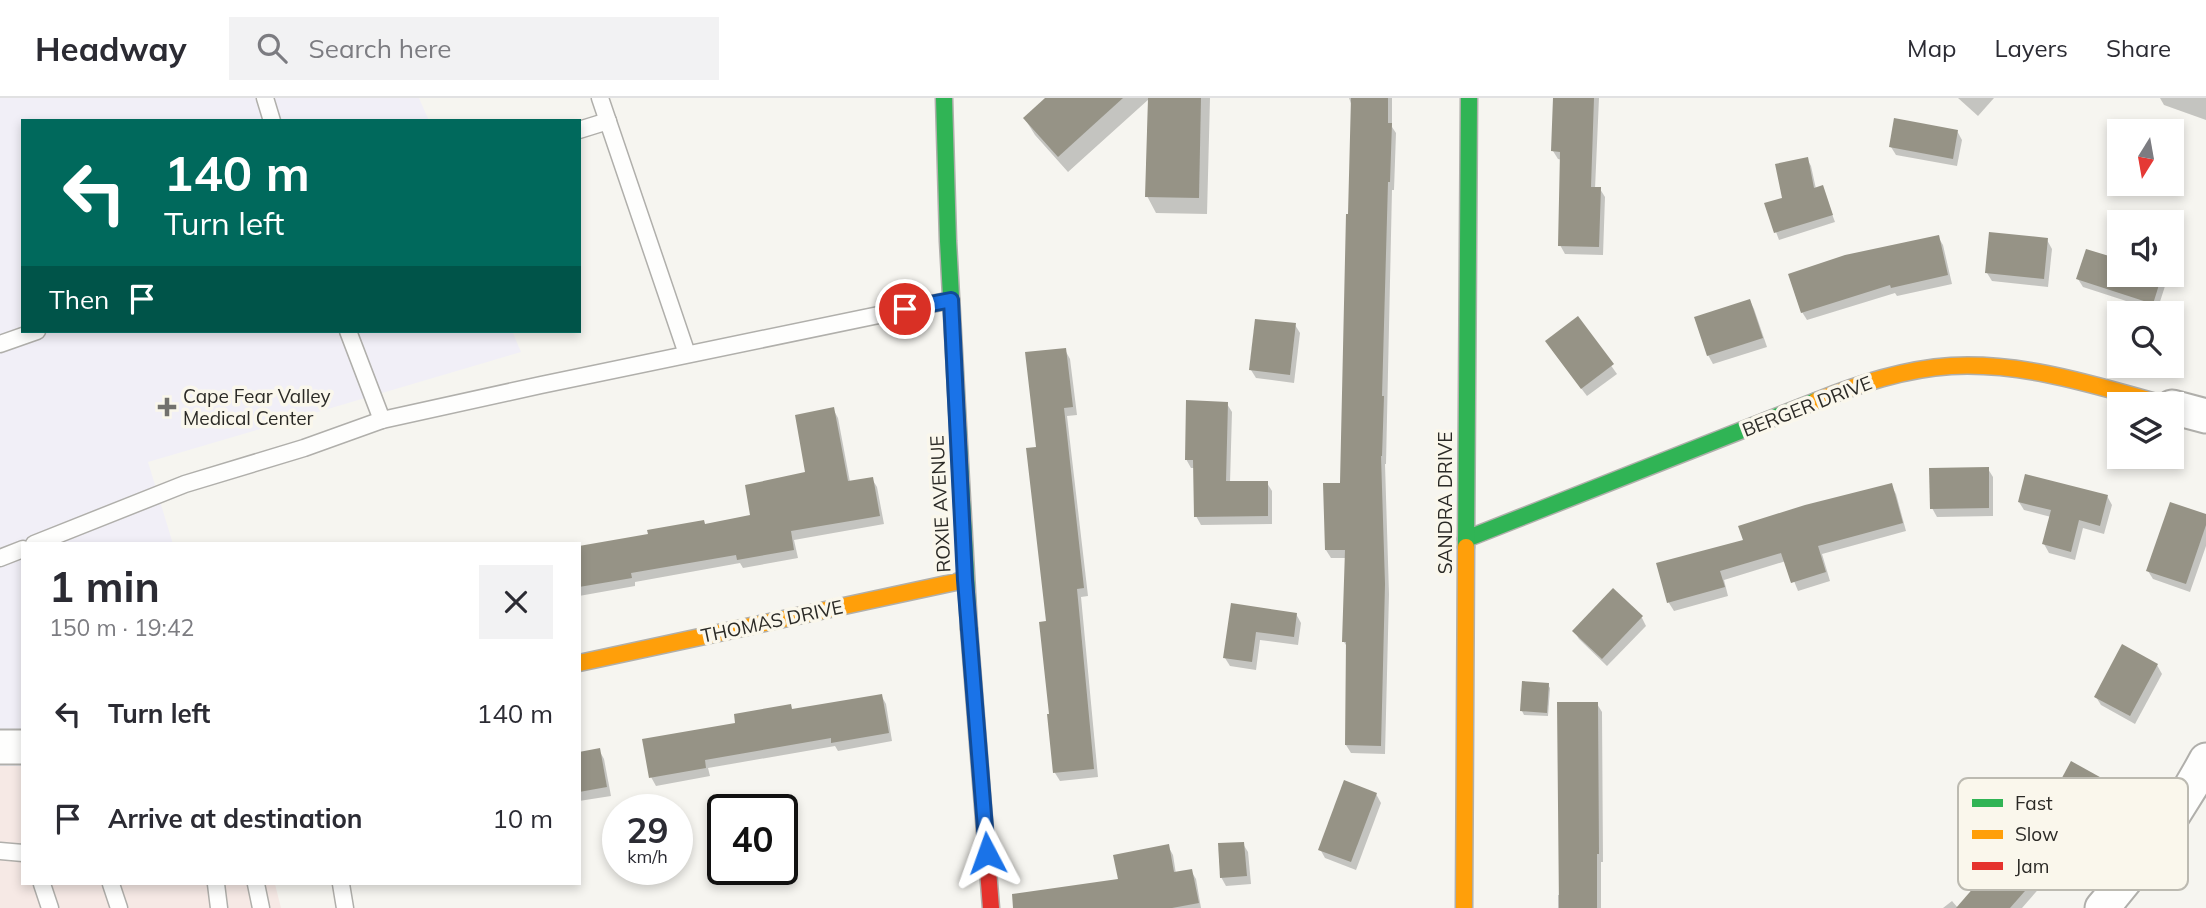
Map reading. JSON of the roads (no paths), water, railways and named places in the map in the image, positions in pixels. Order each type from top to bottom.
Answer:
[{"type":"street","name":"ROXIE AVENUE","points":[[944,98],[965,580],[991,908]]},
{"type":"street","name":"SANDRA DRIVE","points":[[1464,908],[1469,98]]},
{"type":"street","name":"BERGER DRIVE","points":[[1466,539],[1860,384],[1902,372],[1952,366],[2007,367],[2074,379],[2120,392]]},
{"type":"street","points":[[2184,410],[2206,416]]},
{"type":"street","name":"THOMAS DRIVE","points":[[581,663],[965,580]]},
{"type":"street","points":[[0,747],[21,747]]},
{"type":"street","points":[[2188,794],[2206,760]]},
{"type":"street","points":[[2102,908],[2118,890]]},
{"type":"lane","points":[[265,98],[271,119]]},
{"type":"lane","points":[[600,98],[687,354]]},
{"type":"lane","points":[[581,129],[608,121]]},
{"type":"lane","points":[[39,542],[185,484],[304,448],[382,420],[951,300]]},
{"type":"lane","points":[[0,344],[31,333]]},
{"type":"lane","points":[[349,333],[382,420]]},
{"type":"lane","points":[[0,558],[21,550]]},
{"type":"lane","points":[[0,851],[21,853]]},
{"type":"lane","points":[[42,885],[50,908]]},
{"type":"lane","points":[[111,885],[120,908]]},
{"type":"lane","points":[[216,885],[219,908]]},
{"type":"lane","points":[[256,885],[261,908]]},
{"type":"lane","points":[[341,885],[345,908]]},
{"type":"place","name":"Cape Fear Valley Medical Center","points":[[167,407]]}]
